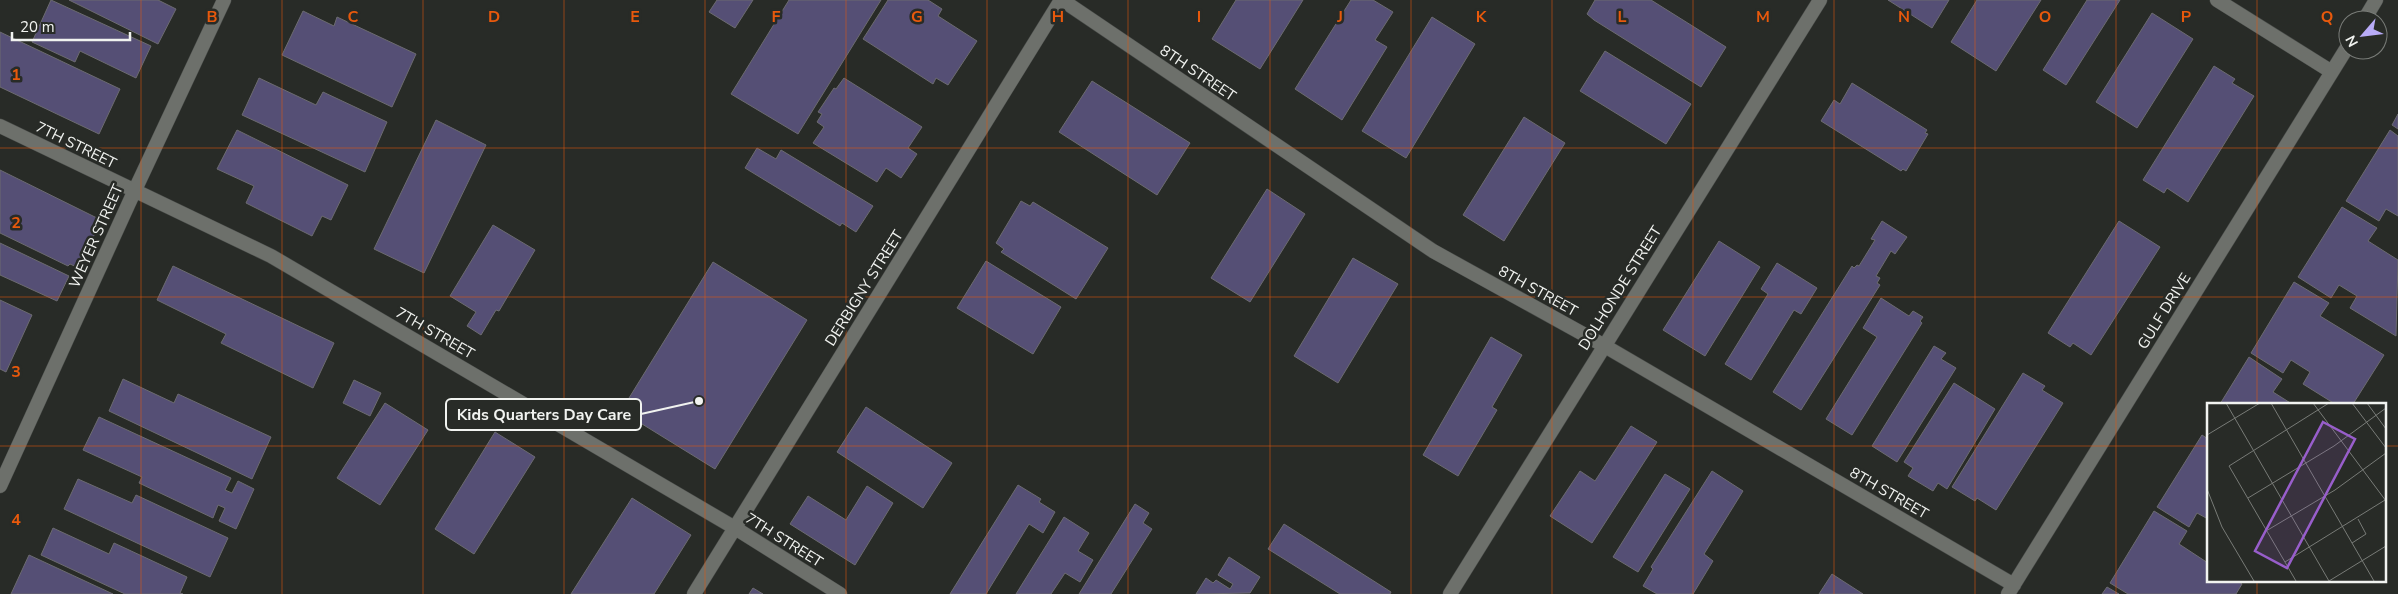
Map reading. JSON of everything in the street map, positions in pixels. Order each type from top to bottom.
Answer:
[{"type":"street","name":"WEYER STREET","points":[[0,486],[224,0]]},
{"type":"street","name":"8TH STREET","points":[[1061,0],[1432,252],[1603,345],[2011,589]]},
{"type":"street","name":"DERBIGNY STREET","points":[[694,594],[1061,0]]},
{"type":"street","name":"DOLHONDE STREET","points":[[1450,594],[1603,345],[1820,0]]},
{"type":"street","points":[[2218,0],[2332,72]]},
{"type":"street","name":"GULF DRIVE","points":[[2011,589],[2339,60]]},
{"type":"street","name":"7TH STREET","points":[[0,126],[134,192],[271,256],[735,528],[840,594]]},
{"type":"building","points":[[51,0],[151,46],[136,78],[80,51],[75,62],[32,42]]},
{"type":"building","points":[[69,0],[158,0],[176,9],[158,44]]},
{"type":"building","points":[[717,0],[753,0],[735,28],[709,12]]},
{"type":"building","points":[[789,0],[881,0],[798,134],[731,94]]},
{"type":"building","points":[[888,0],[928,0],[942,9],[938,16],[977,41],[948,85],[936,78],[933,84],[863,39]]},
{"type":"building","points":[[1236,0],[1303,0],[1260,69],[1212,39]]},
{"type":"building","points":[[1351,0],[1373,0],[1393,12],[1375,40],[1387,47],[1342,120],[1295,89]]},
{"type":"building","points":[[1595,0],[1651,0],[1726,47],[1701,87],[1594,20],[1587,14]]},
{"type":"building","points":[[1888,0],[1949,0],[1932,28]]},
{"type":"building","points":[[1977,0],[2041,0],[1996,71],[1951,42]]},
{"type":"building","points":[[2087,0],[2120,0],[2066,85],[2043,70]]},
{"type":"building","points":[[303,11],[334,26],[337,17],[416,54],[392,107],[282,55]]},
{"type":"building","points":[[2152,13],[2193,39],[2137,128],[2096,102]]},
{"type":"building","points":[[1432,17],[1475,44],[1406,158],[1362,131]]},
{"type":"building","points":[[0,32],[120,89],[99,134],[0,87]]},
{"type":"building","points":[[1605,51],[1691,104],[1666,144],[1580,91]]},
{"type":"building","points":[[2214,66],[2235,79],[2232,83],[2254,96],[2188,202],[2167,188],[2164,193],[2143,180]]},
{"type":"building","points":[[259,78],[316,105],[323,92],[387,122],[365,172],[242,115]]},
{"type":"building","points":[[844,78],[922,127],[908,148],[917,154],[901,178],[886,168],[877,182],[813,143],[824,127],[817,122],[822,114],[818,112],[834,88],[836,89]]},
{"type":"building","points":[[1092,81],[1190,143],[1157,195],[1059,132]]},
{"type":"building","points":[[1852,83],[1927,130],[1925,133],[1928,134],[1906,171],[1903,169],[1901,171],[1821,121],[1834,100],[1840,104]]},
{"type":"building","points":[[2398,114],[2398,129],[2392,125]]},
{"type":"building","points":[[1524,117],[1565,143],[1504,241],[1463,215]]},
{"type":"building","points":[[436,120],[486,145],[424,273],[374,249]]},
{"type":"building","points":[[237,130],[348,185],[331,220],[322,216],[312,236],[246,203],[254,186],[217,169]]},
{"type":"building","points":[[2390,130],[2398,136],[2398,216],[2386,209],[2379,221],[2346,201]]},
{"type":"building","points":[[757,148],[776,159],[781,150],[873,206],[856,232],[842,223],[840,226],[745,168]]},
{"type":"building","points":[[0,170],[101,220],[79,268],[70,264],[68,266],[0,233]]},
{"type":"building","points":[[1267,189],[1305,214],[1250,302],[1211,278]]},
{"type":"building","points":[[1021,201],[1030,206],[1033,202],[1108,248],[1076,299],[1001,252],[1004,249],[996,243]]},
{"type":"building","points":[[2342,207],[2377,228],[2368,241],[2398,260],[2396,336],[2350,308],[2357,296],[2339,285],[2331,298],[2298,277]]},
{"type":"building","points":[[1882,221],[1907,237],[1895,254],[1891,251],[1876,276],[1880,278],[1877,283],[1880,285],[1801,410],[1773,392],[1852,266],[1854,268],[1857,265],[1859,266],[1875,240],[1871,239]]},
{"type":"building","points":[[2119,221],[2160,247],[2091,355],[2073,343],[2070,347],[2048,333]]},
{"type":"building","points":[[493,225],[535,250],[499,311],[496,310],[481,335],[467,326],[476,312],[450,296]]},
{"type":"building","points":[[1719,241],[1760,267],[1705,356],[1663,330]]},
{"type":"building","points":[[0,243],[69,276],[57,301],[0,275]]},
{"type":"building","points":[[1353,258],[1398,284],[1338,383],[1294,356]]},
{"type":"building","points":[[986,261],[1061,307],[1033,354],[957,308]]},
{"type":"building","points":[[713,262],[807,320],[715,469],[621,411]]},
{"type":"building","points":[[1777,263],[1817,288],[1801,314],[1794,310],[1751,380],[1725,364],[1768,294],[1761,289]]},
{"type":"building","points":[[173,266],[334,343],[313,388],[221,343],[226,334],[157,300]]},
{"type":"building","points":[[2294,282],[2329,303],[2320,316],[2384,355],[2354,403],[2333,403],[2303,384],[2310,372],[2291,360],[2283,373],[2251,353]]},
{"type":"building","points":[[1881,298],[1909,316],[1913,311],[1923,317],[1920,321],[1922,323],[1852,435],[1826,419],[1877,337],[1863,328]]},
{"type":"building","points":[[0,300],[32,315],[6,372],[0,369]]},
{"type":"building","points":[[1491,337],[1522,355],[1492,407],[1497,410],[1458,476],[1423,455]]},
{"type":"building","points":[[1934,346],[1946,353],[1941,359],[1956,368],[1897,462],[1872,446]]},
{"type":"building","points":[[2249,357],[2282,379],[2273,392],[2290,403],[2221,403]]},
{"type":"building","points":[[2023,373],[2045,386],[2042,390],[2063,403],[1996,510],[1977,498],[1975,501],[1952,487]]},
{"type":"building","points":[[123,379],[174,403],[178,394],[271,437],[252,479],[109,411]]},
{"type":"building","points":[[354,380],[381,393],[370,416],[343,403]]},
{"type":"building","points":[[1954,383],[1995,409],[1947,489],[1938,483],[1933,491],[1908,476],[1913,468],[1904,462]]},
{"type":"building","points":[[385,403],[428,430],[380,505],[337,478]]},
{"type":"building","points":[[866,407],[952,463],[923,508],[837,452]]},
{"type":"building","points":[[99,417],[231,478],[225,490],[232,493],[238,481],[254,489],[236,529],[219,521],[225,508],[218,505],[213,518],[139,483],[142,477],[83,450]]},
{"type":"building","points":[[1631,426],[1657,442],[1592,543],[1550,516],[1580,471],[1595,481]]},
{"type":"building","points":[[495,432],[535,457],[474,554],[435,529]]},
{"type":"building","points":[[2202,435],[2207,438],[2207,518],[2197,513],[2189,527],[2157,507]]},
{"type":"building","points":[[1712,471],[1743,491],[1704,554],[1713,561],[1693,594],[1657,594],[1643,586],[1653,569],[1651,567]]},
{"type":"building","points":[[1665,474],[1690,489],[1638,572],[1613,557]]},
{"type":"building","points":[[78,479],[132,503],[136,495],[228,538],[210,577],[64,509]]},
{"type":"building","points":[[1018,485],[1041,499],[1039,502],[1055,512],[1043,533],[1029,524],[986,594],[950,594]]},
{"type":"building","points":[[867,486],[893,503],[855,565],[790,524],[808,496],[846,520]]},
{"type":"building","points":[[632,498],[691,535],[654,594],[571,594]]},
{"type":"building","points":[[1135,504],[1149,513],[1143,523],[1152,529],[1111,594],[1079,594]]},
{"type":"building","points":[[2154,511],[2187,531],[2179,544],[2207,562],[2207,582],[2239,582],[2242,584],[2236,594],[2128,594],[2110,583]]},
{"type":"building","points":[[1064,517],[1089,533],[1078,551],[1093,560],[1080,582],[1065,573],[1051,594],[1016,594]]},
{"type":"building","points":[[1284,524],[1391,592],[1390,594],[1340,594],[1268,549]]},
{"type":"building","points":[[53,528],[109,554],[114,543],[187,577],[180,593],[183,594],[125,594],[41,555]]},
{"type":"building","points":[[29,555],[113,594],[11,594]]},
{"type":"building","points":[[1229,557],[1260,577],[1250,593],[1196,594],[1206,578],[1213,583],[1216,580],[1230,589],[1233,584],[1218,575]]},
{"type":"building","points":[[1832,574],[1863,594],[1819,594]]},
{"type":"building","points":[[2107,587],[2119,594],[2102,594]]},
{"type":"building","points":[[753,588],[763,594],[749,594]]},
{"type":"place","name":"Kids Quarters Day Care","points":[[699,401]]}]
